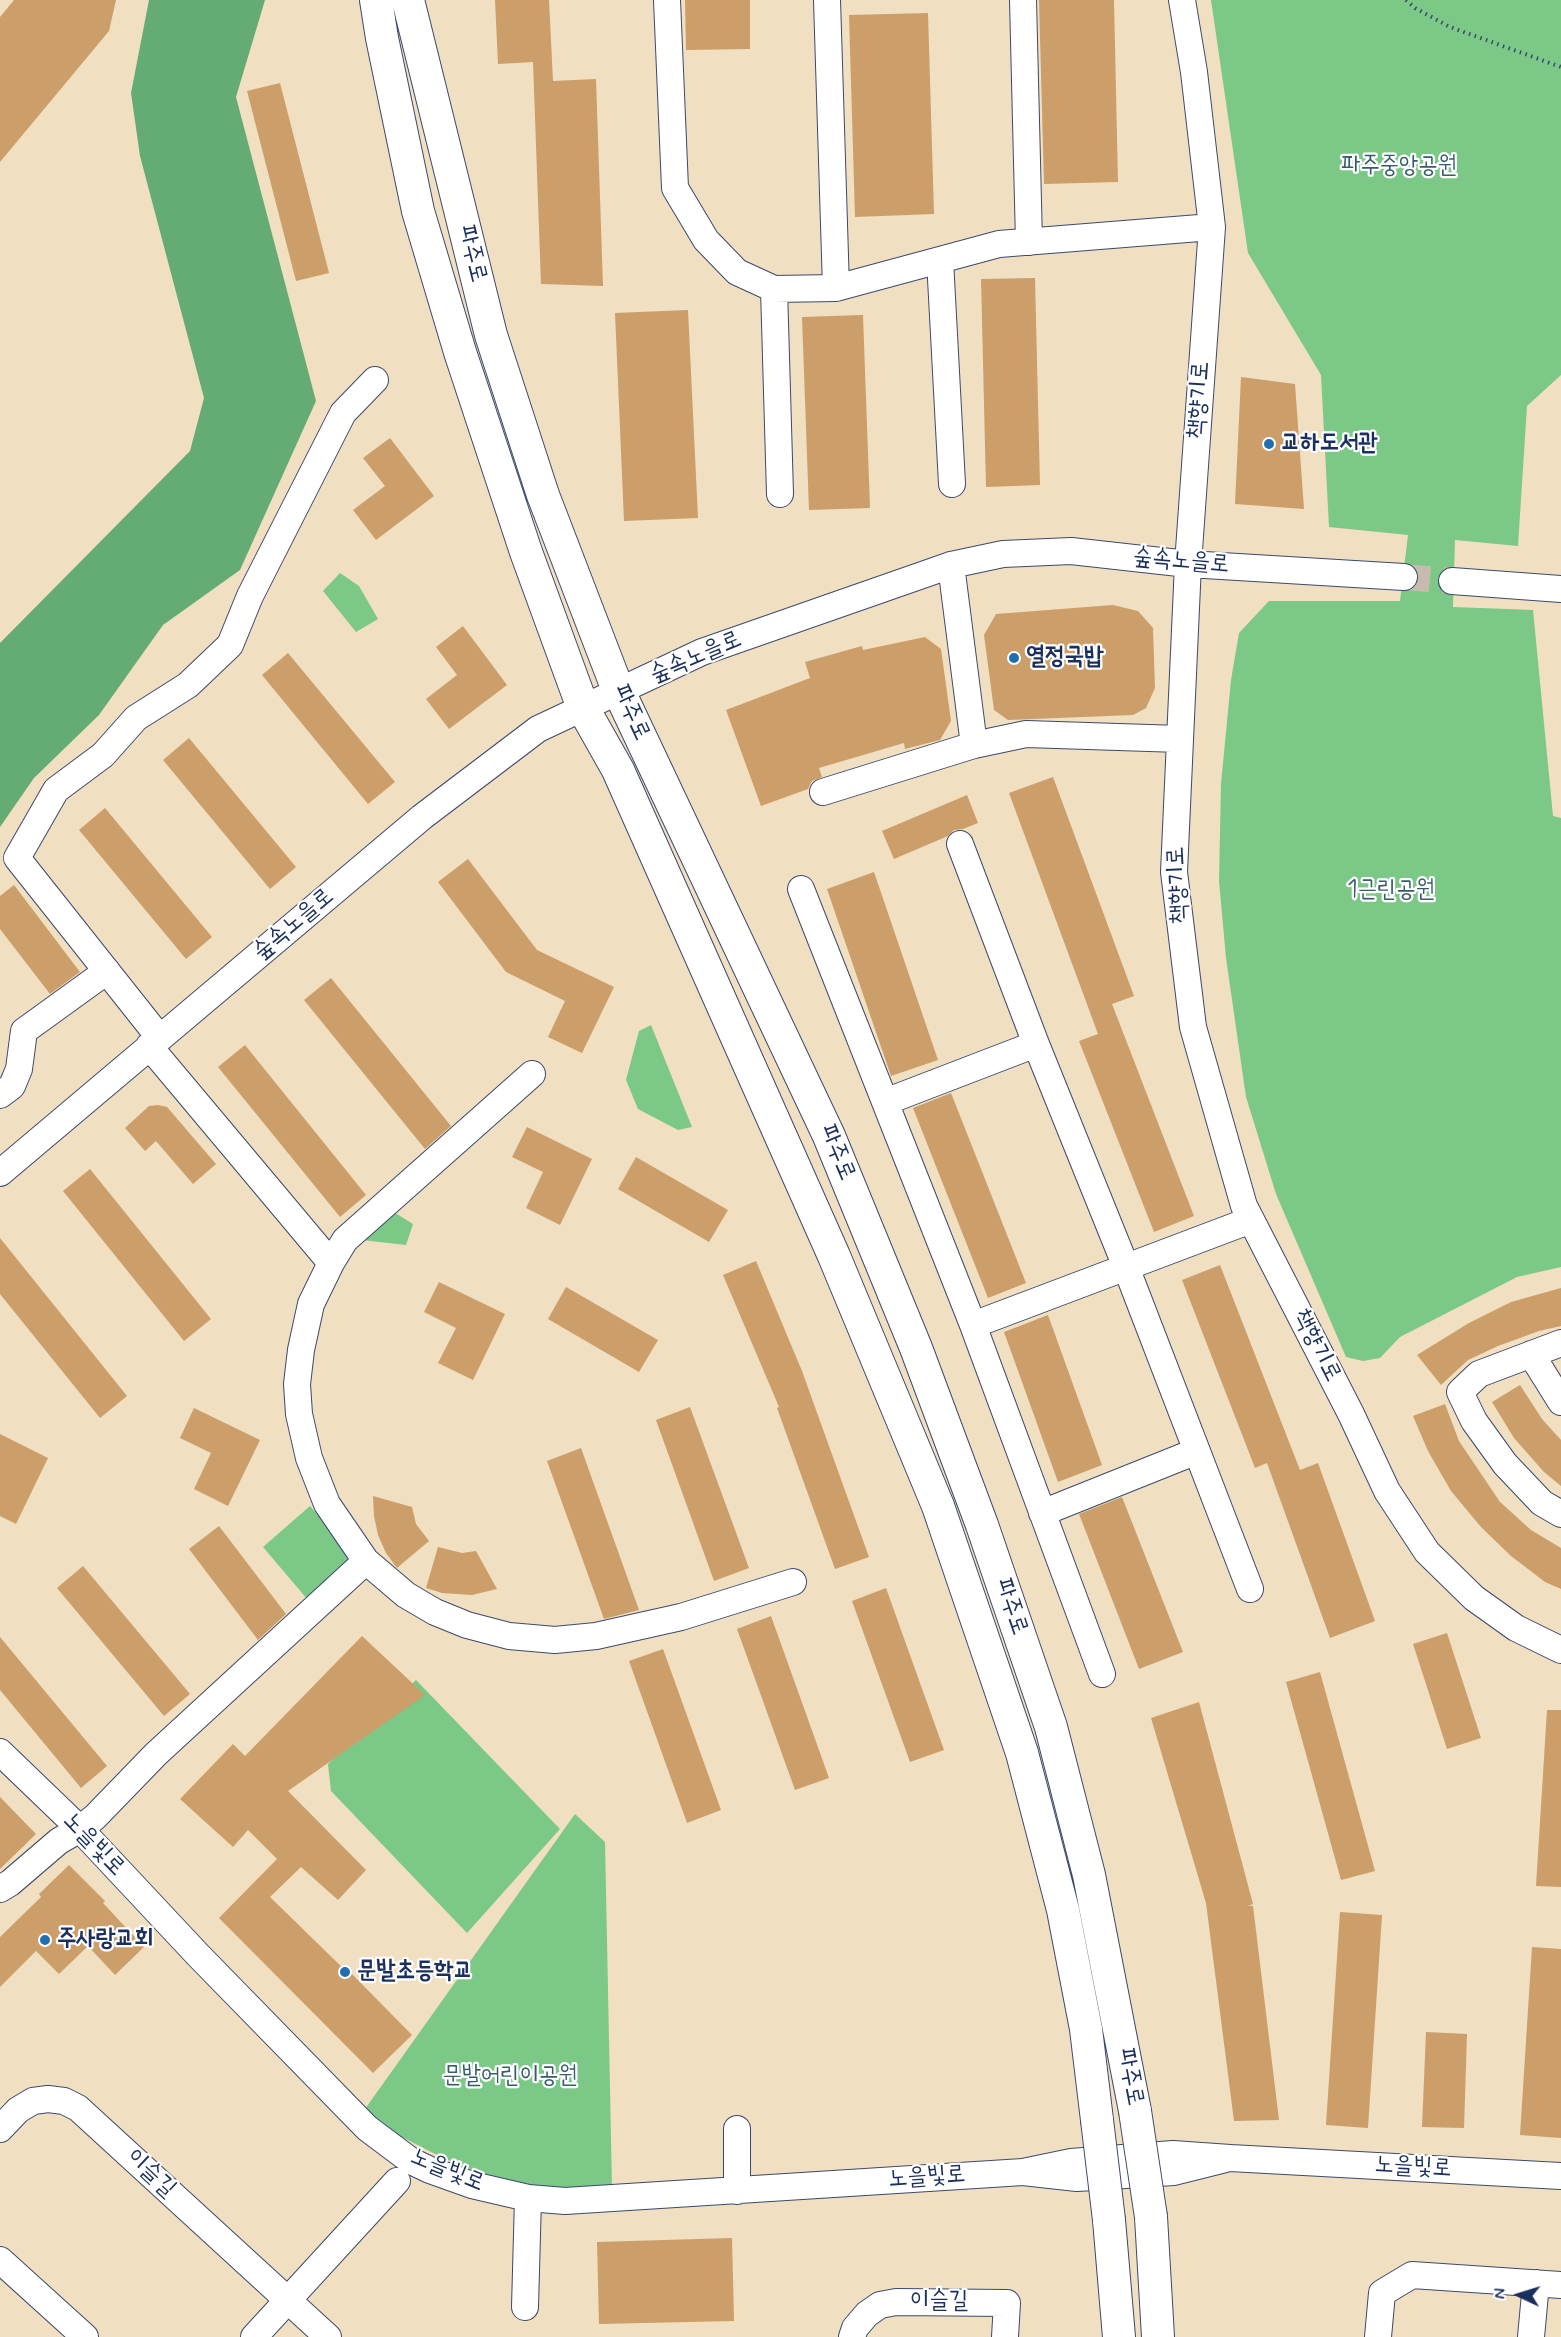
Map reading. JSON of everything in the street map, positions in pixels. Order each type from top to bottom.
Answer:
[{"type":"main road","points":[[364,0],[391,136],[418,211]]},
{"type":"main road","name":"파주로","points":[[376,0],[418,211],[463,363],[526,552],[583,708],[618,770],[834,1256],[938,1506],[1022,1754],[1064,1910],[1086,2029],[1098,2120],[1119,2337]]},
{"type":"main road","name":"파주로","points":[[408,0],[491,335],[543,495],[619,692],[829,1136],[916,1348],[982,1525],[1051,1727],[1089,1875],[1135,2111],[1151,2217],[1158,2337]]},
{"type":"main road","points":[[427,0],[446,100],[462,223]]},
{"type":"street","points":[[667,0],[675,188],[706,240],[737,272],[774,289],[836,288],[999,244],[1212,227]]},
{"type":"street","points":[[827,0],[836,288]]},
{"type":"street","points":[[1023,0],[1029,242]]},
{"type":"street","name":"책향기로","points":[[1182,0],[1194,72],[1212,227],[1188,564],[1174,873],[1193,1027],[1244,1206],[1351,1414],[1387,1491],[1427,1552],[1474,1598],[1516,1628],[1561,1650]]},
{"type":"street","points":[[940,260],[952,484]]},
{"type":"street","points":[[774,289],[780,494]]},
{"type":"street","points":[[331,1263],[154,1042],[107,971],[17,858],[56,790],[103,755],[136,718],[188,685],[230,645],[250,596],[344,413],[375,380]]},
{"type":"street","name":"숲속노을로","points":[[0,1173],[422,817],[538,729],[702,652],[951,565],[1003,554],[1071,551],[1188,564],[1404,577]]},
{"type":"street","points":[[951,565],[974,745]]},
{"type":"street","points":[[1452,581],[1561,589]]},
{"type":"street","points":[[823,792],[974,745],[1026,734],[1180,739]]},
{"type":"street","points":[[960,844],[1250,1589]]},
{"type":"street","points":[[801,889],[973,1325],[1102,1674]]},
{"type":"street","points":[[0,1095],[12,1086],[19,1069],[24,1031],[107,971]]},
{"type":"street","points":[[885,1102],[1036,1044]]},
{"type":"street","points":[[532,1074],[345,1240],[311,1304],[301,1350],[297,1384],[299,1414],[309,1458],[327,1504],[366,1560],[406,1595],[456,1621],[510,1636],[555,1640],[596,1636],[681,1617],[793,1582]]},
{"type":"street","points":[[973,1325],[1251,1220]]},
{"type":"street","points":[[1561,1342],[1479,1374],[1460,1392],[1474,1421],[1505,1464],[1542,1503],[1561,1514]]},
{"type":"street","points":[[1532,1354],[1561,1402]]},
{"type":"street","points":[[1042,1513],[1197,1451]]},
{"type":"street","points":[[0,1889],[59,1841],[95,1817],[156,1754],[366,1560]]},
{"type":"street","name":"노을빛로","points":[[0,1752],[80,1829],[198,1955],[368,2128],[411,2160],[430,2170],[472,2185],[528,2198],[565,2201],[1023,2172],[1077,2178],[1153,2174],[1174,2172],[1230,2158],[1561,2176]]},
{"type":"street","name":"이슬길","points":[[0,2129],[18,2109],[33,2101],[48,2099],[64,2101],[78,2108],[328,2337]]},
{"type":"street","points":[[737,2129],[737,2191]]},
{"type":"street","points":[[254,2337],[397,2181]]},
{"type":"street","points":[[525,2307],[528,2198]]},
{"type":"street","points":[[0,2260],[85,2337]]},
{"type":"street","points":[[1378,2337],[1382,2293],[1412,2275],[1549,2284],[1531,2337]]},
{"type":"street","name":"이슬길","points":[[852,2337],[855,2328],[867,2314],[880,2305],[918,2302],[1007,2302],[1005,2337]]},
{"type":"path","points":[[1406,0],[1415,8],[1450,27],[1561,67]]},
{"type":"green space","points":[[149,0],[265,0],[236,97],[316,401],[240,570],[163,625],[99,715],[34,778],[0,827],[0,643],[190,451],[204,398],[140,156],[131,93]]},
{"type":"green space","points":[[1211,0],[1561,0],[1561,375],[1527,406],[1518,546],[1455,540],[1453,607],[1533,610],[1553,816],[1561,818],[1561,1267],[1517,1277],[1400,1337],[1380,1358],[1363,1361],[1346,1357],[1276,1194],[1246,1097],[1226,958],[1219,881],[1221,784],[1231,680],[1239,633],[1269,601],[1400,601],[1408,535],[1329,527],[1321,375],[1248,253]]},
{"type":"green space","points":[[340,573],[359,586],[378,619],[356,632],[323,591]]},
{"type":"green space","points":[[651,1025],[692,1127],[678,1130],[638,1109],[626,1080],[639,1031]]},
{"type":"green space","points":[[392,1211],[413,1224],[406,1245],[362,1240]]},
{"type":"green space","points":[[310,1506],[355,1559],[308,1600],[263,1547]]},
{"type":"green space","points":[[416,1680],[560,1829],[467,1933],[331,1791],[328,1764]]},
{"type":"green space","name":"문발어린이공원","points":[[575,1814],[605,1842],[612,2188],[541,2187],[482,2174],[400,2136],[365,2109]]},
{"type":"building","points":[[14,0],[116,0],[109,31],[0,162],[0,17]]},
{"type":"building","points":[[495,0],[549,0],[553,81],[596,79],[603,286],[541,284],[533,62],[498,64]]},
{"type":"building","points":[[685,0],[750,0],[750,49],[686,50]]},
{"type":"building","points":[[1039,0],[1114,0],[1118,182],[1044,184]]},
{"type":"building","points":[[928,13],[934,214],[855,217],[849,15]]},
{"type":"building","points":[[280,83],[329,273],[296,281],[247,91]]},
{"type":"building","points":[[1035,278],[1040,485],[986,487],[981,279]]},
{"type":"building","points":[[688,310],[698,518],[624,521],[615,313]]},
{"type":"building","points":[[863,315],[870,508],[809,510],[802,317]]},
{"type":"building","name":"교하도서관","points":[[1241,377],[1295,384],[1304,509],[1235,504]]},
{"type":"building","points":[[390,438],[434,496],[376,540],[353,510],[385,486],[363,458]]},
{"type":"building","points":[[1113,605],[1138,611],[1153,628],[1155,688],[1146,708],[1133,715],[1008,720],[994,710],[984,635],[996,614]]},
{"type":"building","points":[[463,626],[507,685],[449,729],[426,699],[457,675],[436,647]]},
{"type":"building","points":[[925,637],[941,649],[951,721],[940,740],[905,749],[904,743],[819,768],[822,777],[812,781],[808,789],[761,806],[726,710],[810,678],[805,662],[862,646],[863,650]]},
{"type":"building","points":[[288,653],[395,782],[368,804],[262,675]]},
{"type":"building","points":[[189,738],[296,867],[270,889],[163,760]]},
{"type":"building","points":[[1053,777],[1134,996],[1112,1004],[1194,1216],[1154,1232],[1079,1041],[1098,1034],[1009,793]]},
{"type":"building","points":[[967,795],[978,823],[954,830],[948,836],[894,859],[882,831]]},
{"type":"building","points":[[105,808],[212,937],[186,959],[79,830]]},
{"type":"building","points":[[468,859],[537,950],[614,987],[582,1053],[548,1037],[565,1001],[506,972],[438,882]]},
{"type":"building","points":[[874,872],[938,1060],[891,1076],[827,889]]},
{"type":"building","points":[[14,885],[80,972],[50,994],[0,929],[0,896]]},
{"type":"building","points":[[331,978],[451,1126],[425,1149],[304,1000]]},
{"type":"building","points":[[245,1045],[366,1195],[340,1217],[218,1067]]},
{"type":"building","points":[[951,1093],[1026,1283],[988,1298],[913,1108]]},
{"type":"building","points":[[149,1106],[167,1107],[216,1164],[193,1184],[156,1141],[145,1151],[125,1128]]},
{"type":"building","points":[[527,1127],[592,1159],[560,1225],[526,1208],[543,1172],[512,1157]]},
{"type":"building","points":[[636,1157],[728,1210],[709,1242],[618,1189]]},
{"type":"building","points":[[90,1169],[211,1319],[184,1341],[63,1191]]},
{"type":"building","points":[[0,1238],[127,1396],[100,1418],[0,1294]]},
{"type":"building","points":[[756,1261],[802,1371],[869,1557],[835,1569],[777,1408],[779,1407],[723,1275]]},
{"type":"building","points":[[1220,1265],[1300,1470],[1318,1463],[1375,1621],[1330,1638],[1267,1463],[1255,1468],[1182,1280]]},
{"type":"building","points":[[439,1282],[505,1314],[473,1380],[438,1363],[456,1328],[424,1312]]},
{"type":"building","points":[[566,1287],[658,1340],[639,1372],[548,1319]]},
{"type":"building","points":[[1561,1288],[1561,1326],[1539,1331],[1468,1360],[1441,1385],[1417,1355],[1469,1323],[1511,1302]]},
{"type":"building","points":[[1048,1315],[1102,1465],[1058,1482],[1004,1332]]},
{"type":"building","points":[[1520,1385],[1542,1419],[1561,1440],[1561,1486],[1544,1472],[1514,1438],[1492,1402]]},
{"type":"building","points":[[1445,1404],[1459,1441],[1500,1502],[1531,1530],[1561,1548],[1561,1589],[1545,1582],[1511,1556],[1481,1527],[1451,1491],[1428,1451],[1413,1416]]},
{"type":"building","points":[[690,1407],[749,1568],[714,1581],[656,1420]]},
{"type":"building","points":[[194,1408],[260,1440],[228,1506],[194,1489],[211,1453],[180,1438]]},
{"type":"building","points":[[0,1434],[48,1458],[16,1524],[0,1516]]},
{"type":"building","points":[[581,1448],[639,1610],[604,1619],[547,1461]]},
{"type":"building","points":[[373,1496],[412,1507],[416,1524],[429,1541],[397,1568],[386,1553],[378,1535]]},
{"type":"building","points":[[1122,1497],[1183,1652],[1139,1669],[1079,1514]]},
{"type":"building","points":[[219,1526],[286,1614],[258,1640],[189,1549]]},
{"type":"building","points":[[438,1547],[462,1553],[476,1551],[497,1589],[472,1595],[442,1593],[426,1588]]},
{"type":"building","points":[[83,1566],[190,1694],[164,1716],[57,1588]]},
{"type":"building","points":[[886,1588],[944,1750],[910,1762],[852,1601]]},
{"type":"building","points":[[771,1616],[829,1778],[795,1790],[737,1629]]},
{"type":"building","points":[[1447,1633],[1481,1738],[1447,1749],[1413,1644]]},
{"type":"building","points":[[362,1636],[425,1695],[288,1791],[366,1870],[338,1900],[301,1867],[270,1897],[348,1973],[349,1971],[412,2035],[373,2073],[219,1918],[277,1859],[248,1830],[233,1847],[180,1799],[233,1744],[245,1756]]},
{"type":"building","points":[[0,1637],[107,1766],[81,1788],[0,1690]]},
{"type":"building","points":[[663,1649],[721,1810],[687,1823],[629,1661]]},
{"type":"building","points":[[1320,1672],[1375,1871],[1341,1880],[1286,1682]]},
{"type":"building","points":[[1199,1702],[1253,1904],[1248,1906],[1253,1906],[1279,2120],[1234,2121],[1206,1903],[1151,1718]]},
{"type":"building","points":[[1547,1710],[1561,1710],[1561,1887],[1536,1886]]},
{"type":"building","points":[[0,1797],[36,1834],[0,1869]]},
{"type":"building","points":[[69,1865],[105,1901],[103,1903],[144,1947],[115,1975],[88,1946],[59,1974],[36,1951],[0,1987],[0,1937],[41,1897],[39,1894]]},
{"type":"building","points":[[1340,1912],[1382,1915],[1368,2128],[1326,2125]]},
{"type":"building","points":[[1532,1947],[1561,1949],[1561,2138],[1520,2135]]},
{"type":"building","points":[[1426,2032],[1467,2034],[1464,2128],[1422,2127]]},
{"type":"building","points":[[732,2238],[734,2321],[599,2324],[597,2242]]},
{"type":"tunnel","points":[[1404,577],[1452,581]]},
{"type":"place","name":"교하도서관","points":[[1269,444]]},
{"type":"place","name":"열정국밥","points":[[1014,658]]},
{"type":"place","name":"주사랑교회","points":[[45,1940]]},
{"type":"place","name":"문발초등학교","points":[[345,1972]]},
{"type":"park label","name":"파주중앙공원","points":[[1399,167]]},
{"type":"park label","name":"1근린공원","points":[[1391,891]]}]
